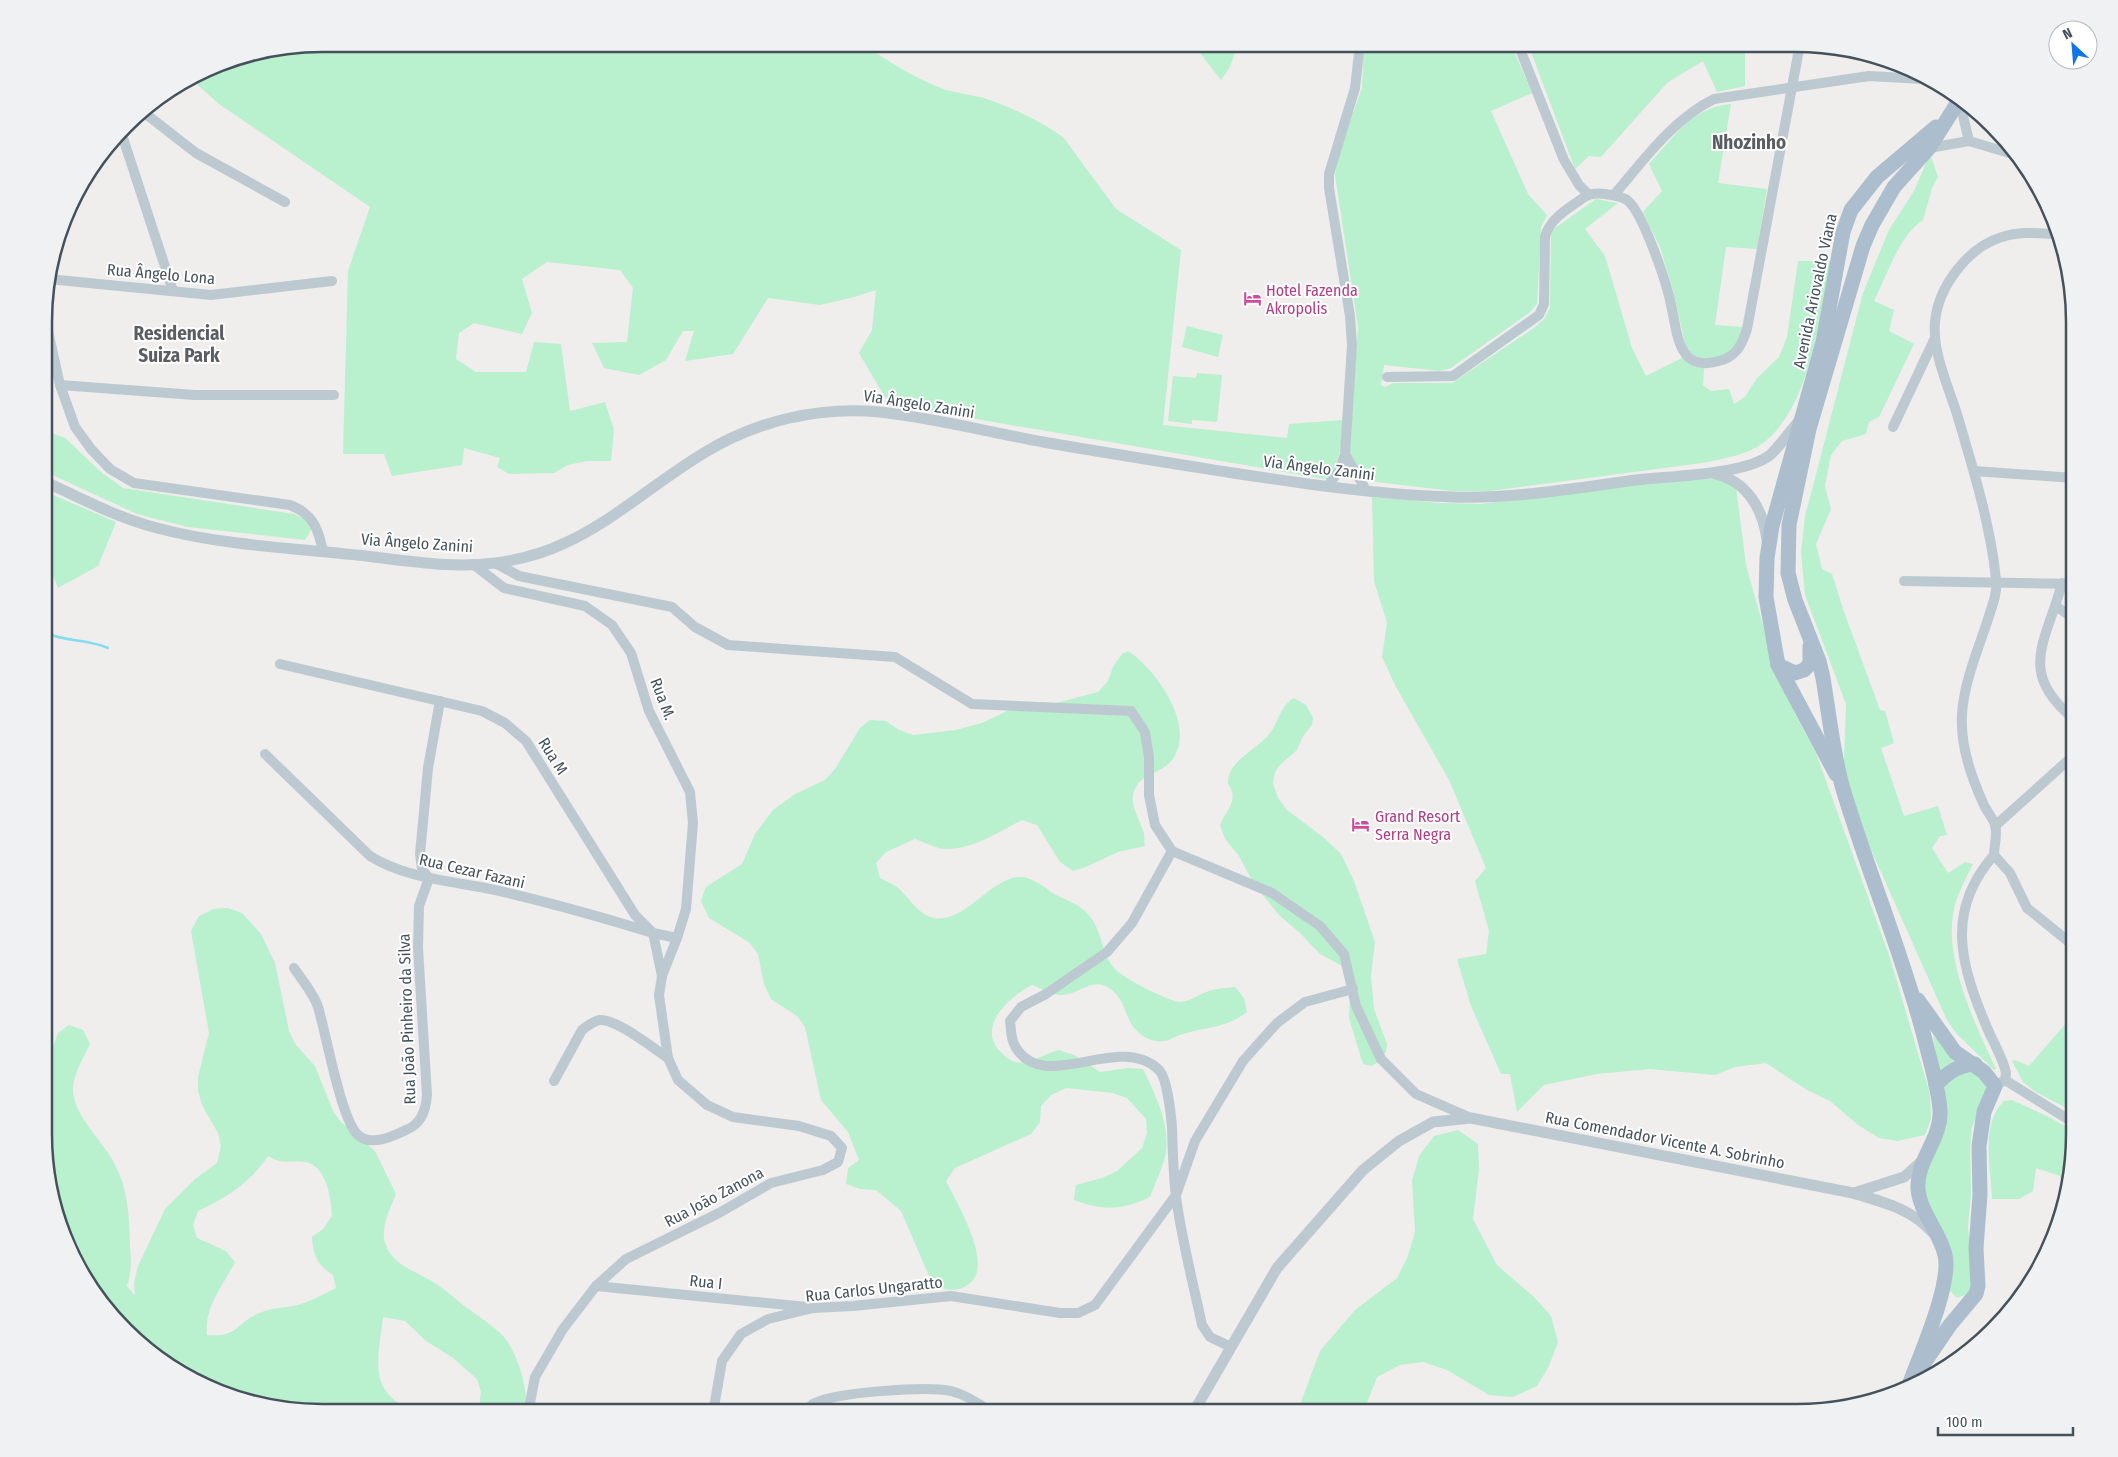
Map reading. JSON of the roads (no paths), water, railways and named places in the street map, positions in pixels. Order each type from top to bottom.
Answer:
[{"type":"main road","points":[[1948,116],[1956,105]]},
{"type":"main road","name":"Avenida Ariovaldo Viana","points":[[1843,787],[1819,661],[1795,600],[1788,573],[1789,525],[1809,429],[1856,264],[1872,225],[1894,187],[1929,148],[1948,116]]},
{"type":"main road","name":"Avenida Ariovaldo Viana","points":[[1843,787],[1778,665],[1766,597],[1767,558],[1778,498],[1823,342],[1843,232],[1854,205],[1877,177],[1948,116]]},
{"type":"main road","points":[[1854,205],[1865,204],[1870,207],[1872,225]]},
{"type":"main road","points":[[1778,665],[1795,673],[1804,670],[1810,664],[1811,659],[1809,638]]},
{"type":"main road","points":[[1843,787],[1913,993],[1936,1086],[1940,1123],[1918,1180],[1918,1190],[1921,1202],[1940,1241],[1946,1265],[1943,1289],[1911,1379]]},
{"type":"main road","points":[[1913,993],[1955,1052],[1975,1064],[1990,1078],[2000,1083],[1984,1112],[1979,1146],[1980,1195],[1976,1248],[1978,1286],[1976,1294],[1950,1325],[1916,1377]]},
{"type":"main road","points":[[1936,1086],[1945,1075],[1955,1069],[1975,1064]]},
{"type":"main road","points":[[1943,1289],[1952,1300],[1959,1302],[1966,1301],[1976,1294]]},
{"type":"street","points":[[1327,487],[1340,469],[1345,454],[1352,345],[1350,316],[1329,188],[1329,174],[1355,88],[1359,52]]},
{"type":"street","points":[[1521,52],[1564,160],[1578,185],[1588,194]]},
{"type":"street","points":[[1387,377],[1453,376],[1539,315],[1544,304],[1545,237],[1547,228],[1554,219],[1588,194],[1614,195],[1627,201],[1632,206],[1653,248],[1671,302],[1678,336],[1687,356],[1699,363],[1712,363],[1732,356],[1738,351],[1747,329],[1798,52]]},
{"type":"street","points":[[1614,195],[1683,118],[1697,107],[1714,99],[1869,76],[1911,78]]},
{"type":"street","points":[[1962,110],[1969,141]]},
{"type":"street","points":[[149,116],[196,153],[285,202]]},
{"type":"street","points":[[124,141],[174,291]]},
{"type":"street","points":[[1929,148],[1969,141],[2004,151]]},
{"type":"street","points":[[2050,234],[2018,233],[2001,237],[1983,247],[1970,258],[1947,285],[1938,304],[1935,338],[1992,537],[1997,583],[1994,600],[1965,691],[1962,714],[1962,733],[1967,757],[1984,805],[1996,826],[1994,855],[1981,870],[1972,886],[1964,906],[1960,924],[1969,976],[1988,1031],[2004,1065],[2000,1083],[2066,1119]]},
{"type":"street","name":"Rua Ângelo Lona","points":[[56,280],[211,295],[332,281]]},
{"type":"street","points":[[1893,427],[1935,338]]},
{"type":"street","points":[[52,349],[60,385],[75,427],[91,450],[110,469],[134,483],[290,505],[303,510],[318,530],[323,552]]},
{"type":"street","points":[[60,385],[195,395],[334,395]]},
{"type":"street","name":"Via Ângelo Zanini","points":[[52,485],[110,511],[156,528],[218,539],[323,552],[445,564],[473,564],[495,563],[546,551],[591,530],[702,453],[728,440],[754,428],[781,420],[830,412],[882,412],[1106,453],[1327,487],[1397,494],[1484,497],[1523,494],[1680,474],[1710,473],[1749,466],[1767,457],[1802,417]]},
{"type":"street","points":[[1345,454],[1366,490]]},
{"type":"street","points":[[1974,471],[2066,477]]},
{"type":"street","name":"Via Ângelo Zanini","points":[[1710,473],[1724,476],[1736,482],[1756,504],[1766,531],[1767,558]]},
{"type":"street","points":[[495,563],[519,576],[672,606],[695,627],[728,644],[895,657],[972,704],[1131,711],[1145,732],[1149,758],[1149,795],[1155,825],[1172,851],[1272,893],[1320,926],[1344,954],[1356,1006],[1381,1059],[1416,1094],[1470,1118]]},
{"type":"street","name":"Rua M.","points":[[473,564],[504,588],[584,606],[612,625],[631,653],[649,711],[690,792],[693,822],[686,909],[677,938]]},
{"type":"street","points":[[1904,581],[2066,583]]},
{"type":"street","points":[[2062,583],[2039,654],[2041,672],[2050,697],[2066,712]]},
{"type":"street","points":[[2056,606],[2066,613]]},
{"type":"street","name":"Rua M","points":[[280,664],[482,711],[505,723],[526,741],[635,914],[653,933]]},
{"type":"street","points":[[429,878],[422,869],[420,854],[428,768],[440,701]]},
{"type":"street","name":"Rua Cezar Fazani","points":[[265,754],[370,856],[379,861],[429,878],[494,890],[601,917],[653,933]]},
{"type":"street","points":[[1996,826],[2066,762]]},
{"type":"street","points":[[1172,851],[1132,922],[1107,952],[1046,994],[1021,1007],[1010,1021],[1014,1045],[1024,1060],[1036,1066],[1054,1066],[1126,1055],[1147,1060],[1160,1070],[1171,1111],[1176,1195],[1202,1325],[1210,1337],[1232,1347]]},
{"type":"street","points":[[1994,855],[2010,873],[2028,908],[2066,939]]},
{"type":"street","name":"Rua João Pinheiro da Silva","points":[[294,968],[318,1004],[339,1091],[350,1123],[358,1135],[369,1140],[390,1137],[412,1128],[425,1112],[427,1095],[418,948],[419,906],[429,878]]},
{"type":"street","points":[[662,976],[653,933],[677,938]]},
{"type":"street","name":"Rua João Zanona","points":[[530,1404],[535,1377],[563,1329],[596,1286],[626,1259],[719,1214],[771,1183],[823,1170],[838,1162],[842,1148],[831,1136],[799,1126],[733,1117],[707,1105],[678,1080],[668,1058],[659,995],[662,976],[677,938]]},
{"type":"street","name":"Rua Carlos Ungaratto","points":[[715,1404],[722,1361],[741,1334],[768,1319],[813,1308],[854,1306],[951,1296],[1060,1314],[1078,1313],[1095,1305],[1176,1195],[1195,1141],[1243,1061],[1277,1023],[1305,1002],[1353,989]]},
{"type":"street","points":[[554,1081],[582,1030],[600,1020],[616,1024],[668,1058]]},
{"type":"street","name":"Rua Comendador Vicente A. Sobrinho","points":[[1197,1404],[1277,1268],[1363,1170],[1399,1141],[1433,1122],[1470,1118],[1853,1193],[1903,1209],[1926,1226],[1940,1241]]},
{"type":"street","points":[[1853,1193],[1904,1176],[1914,1170],[1928,1154]]},
{"type":"street","name":"Rua I","points":[[596,1286],[813,1308]]},
{"type":"street","points":[[815,1404],[831,1398],[922,1388],[959,1394],[974,1399],[980,1404]]},
{"type":"waterway","points":[[52,635],[93,643],[108,648]]},
{"type":"place","name":"Hotel Fazenda Akropolis","points":[[1252,299]]},
{"type":"place","name":"Grand Resort Serra Negra","points":[[1361,825]]},
{"type":"district","name":"Nhozinho","points":[[1749,142]]},
{"type":"district","name":"Residencial Suiza Park","points":[[179,344]]}]
